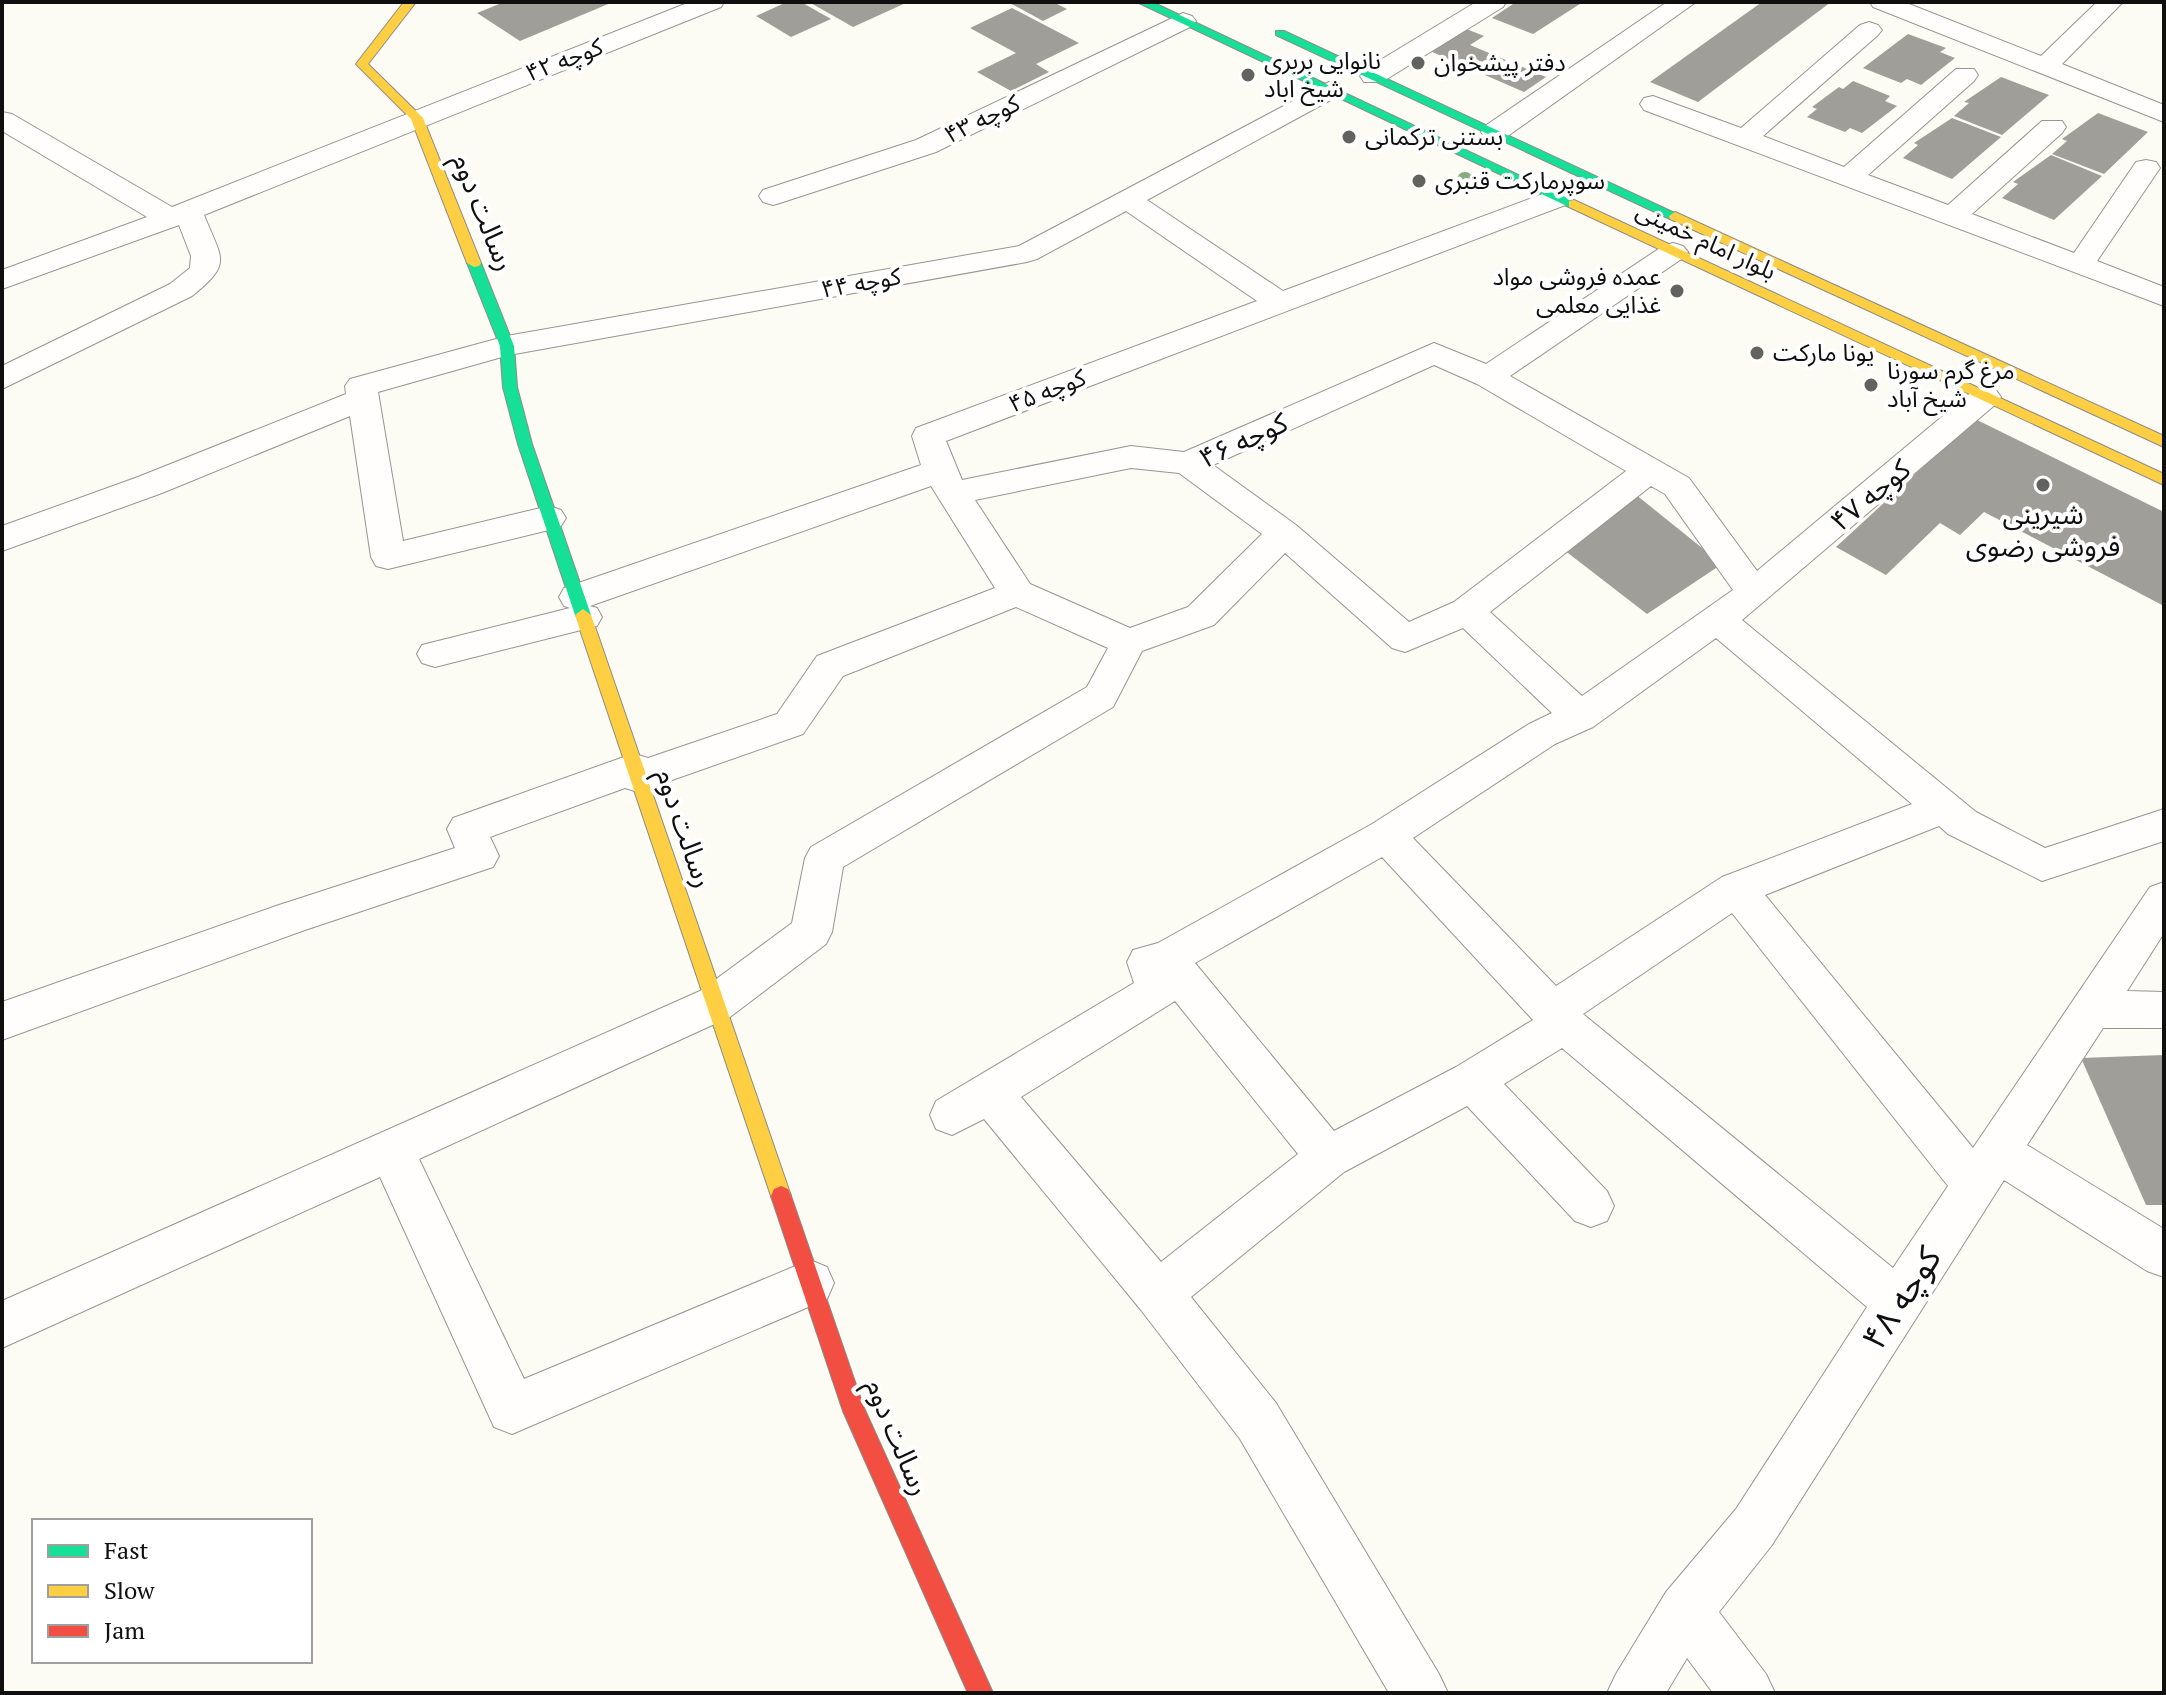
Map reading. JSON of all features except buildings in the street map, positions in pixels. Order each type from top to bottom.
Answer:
[{"type":"main road","name":"رسالت دوم","points":[[410,2],[362,64],[417,118],[507,346],[510,387],[549,518],[854,1411],[981,1693]]},
{"type":"main road","name":"بلوار امام خمینی","points":[[1143,2],[2164,480]]},
{"type":"main road","name":"بلوار امام خمینی","points":[[1266,27],[2164,442]]},
{"type":"street","name":"کوچه ۴۲","points":[[2,280],[179,215],[712,2]]},
{"type":"street","points":[[1373,76],[1494,2]]},
{"type":"street","points":[[1495,132],[1684,2]]},
{"type":"street","points":[[2044,67],[2111,2]]},
{"type":"street","points":[[1889,3],[2164,114]]},
{"type":"street","name":"کوچه ۴۳","points":[[773,196],[926,146],[1183,21]]},
{"type":"street","points":[[1744,139],[1869,30]]},
{"type":"street","points":[[1848,178],[1965,75]]},
{"type":"street","name":"کوچه ۴۴","points":[[2,539],[150,485],[362,393],[507,346],[1027,253],[1329,90]]},
{"type":"street","points":[[1653,104],[2164,297]]},
{"type":"street","points":[[2,120],[179,215],[206,256],[205,271],[181,290],[2,379]]},
{"type":"street","points":[[1952,217],[2052,127]]},
{"type":"street","points":[[2080,265],[2146,168]]},
{"type":"street","name":"کوچه ۴۵","points":[[946,482],[928,436],[1558,198]]},
{"type":"street","points":[[1127,199],[1280,303]]},
{"type":"street","points":[[1488,377],[1673,252]]},
{"type":"street","name":"کوچه ۴۶","points":[[1467,611],[1405,639],[1284,533],[1188,463],[1434,353],[1488,377],[1677,486],[1754,593]]},
{"type":"street","points":[[362,393],[388,557],[549,518]]},
{"type":"street","name":"کوچه ۴۷","points":[[1166,959],[1386,835],[1542,734],[1580,717],[1754,593],[1985,397]]},
{"type":"street","points":[[435,654],[946,482],[1131,457],[1188,463]]},
{"type":"street","points":[[1580,717],[1467,611],[1649,470]]},
{"type":"street","points":[[946,482],[1017,593],[1129,642]]},
{"type":"street","points":[[2,1325],[715,1004],[811,932],[825,858],[1100,697],[1129,642],[1201,616],[1284,533]]},
{"type":"street","points":[[2,1021],[291,918],[479,856],[467,829],[790,724],[830,666],[1017,593]]},
{"type":"street","points":[[1717,619],[1962,823],[2042,865],[2164,825]]},
{"type":"street","points":[[1158,1294],[1328,1157],[1472,1081],[1736,889],[1943,808]]},
{"type":"street","points":[[1386,835],[1558,1018],[1898,1302]]},
{"type":"street","points":[[1736,889],[1986,1168],[2164,1255]]},
{"type":"street","name":"کوچه ۴۸","points":[[1635,1693],[1685,1611],[1754,1527],[1898,1302],[2164,899]]},
{"type":"street","points":[[1328,1157],[1166,959],[1148,962],[1158,991],[971,1104],[1158,1294],[1258,1421],[1420,1693]]},
{"type":"street","points":[[2091,1009],[2164,1010]]},
{"type":"street","points":[[1472,1081],[1591,1206]]},
{"type":"street","points":[[392,1152],[512,1409],[810,1283]]},
{"type":"street","points":[[1685,1611],[1747,1693]]},
{"type":"traffic: fast","points":[[1143,2],[1574,204]]},
{"type":"traffic: fast","points":[[1280,33],[1675,216]]},
{"type":"traffic: fast","points":[[474,263],[507,346],[510,387],[525,444],[583,615]]},
{"type":"traffic: slow","points":[[410,2],[362,64],[417,118],[474,263]]},
{"type":"traffic: slow","points":[[1574,204],[2164,480]]},
{"type":"traffic: slow","points":[[1675,216],[2164,442]]},
{"type":"traffic: slow","points":[[583,615],[781,1196]]},
{"type":"traffic: jam","points":[[781,1196],[854,1411],[981,1693]]},
{"type":"place","name":"دفتر پیشخوان","points":[[1418,63]]},
{"type":"place","name":"نانوایی بربری شیخ اباد","points":[[1248,75]]},
{"type":"place","name":"بستنی ترکمانی","points":[[1349,137]]},
{"type":"place","name":"سوپرمارکت قنبری","points":[[1419,181]]},
{"type":"place","name":"عمده فروشی مواد غذایی معلمی","points":[[1677,291]]},
{"type":"place","name":"یونا مارکت","points":[[1757,353]]},
{"type":"place","name":"مرغ گرم سورنا شیخ آباد","points":[[1871,385]]},
{"type":"place","name":"شیرینی فروشی رضوی","points":[[2043,485]]}]
